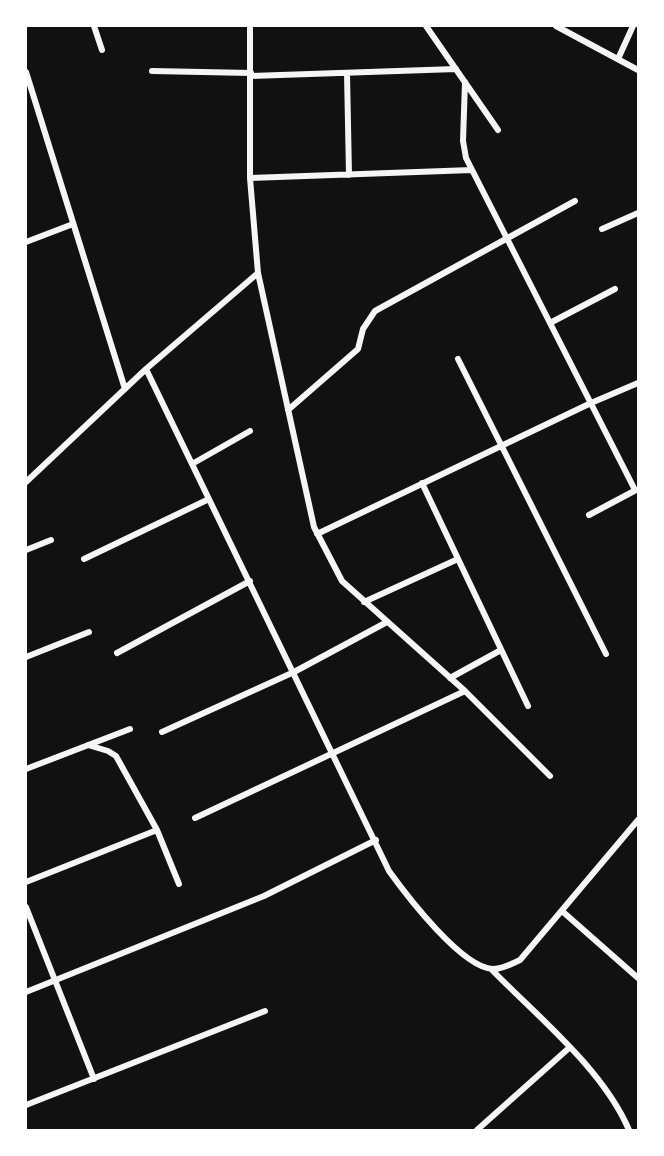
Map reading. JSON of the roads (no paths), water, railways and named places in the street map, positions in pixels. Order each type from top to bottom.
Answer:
[{"type":"street","points":[[94,26],[102,50]]},
{"type":"street","points":[[250,26],[250,178],[258,273],[317,534],[342,581],[465,691],[550,776]]},
{"type":"street","points":[[426,26],[498,130]]},
{"type":"street","points":[[556,26],[639,70]]},
{"type":"street","points":[[618,59],[633,26]]},
{"type":"street","points":[[152,71],[251,74],[456,69]]},
{"type":"street","points":[[26,72],[28,88],[124,388]]},
{"type":"street","points":[[347,73],[349,175]]},
{"type":"street","points":[[465,82],[463,141],[472,170],[637,489],[589,515]]},
{"type":"street","points":[[250,178],[472,170]]},
{"type":"street","points":[[288,410],[358,350],[363,328],[375,311],[575,201]]},
{"type":"street","points":[[602,229],[639,213]]},
{"type":"street","points":[[26,242],[73,224]]},
{"type":"street","points":[[26,482],[124,388],[258,273]]},
{"type":"street","points":[[550,323],[615,289]]},
{"type":"street","points":[[458,358],[606,654]]},
{"type":"street","points":[[146,369],[376,840],[389,871],[419,912],[473,961],[491,969],[588,1068],[623,1118],[629,1131]]},
{"type":"street","points":[[317,534],[591,403],[639,383]]},
{"type":"street","points":[[192,464],[250,431]]},
{"type":"street","points":[[422,483],[528,706]]},
{"type":"street","points":[[84,559],[210,500]]},
{"type":"street","points":[[26,550],[51,540]]},
{"type":"street","points":[[364,602],[458,559]]},
{"type":"street","points":[[117,653],[250,581]]},
{"type":"street","points":[[162,732],[294,672],[387,622]]},
{"type":"street","points":[[26,657],[89,632]]},
{"type":"street","points":[[450,678],[501,650]]},
{"type":"street","points":[[195,818],[465,691]]},
{"type":"street","points":[[26,769],[130,729]]},
{"type":"street","points":[[88,745],[116,756],[157,830],[179,884]]},
{"type":"street","points":[[491,969],[504,968],[520,960],[639,820]]},
{"type":"street","points":[[26,882],[157,830]]},
{"type":"street","points":[[26,992],[264,896],[376,840]]},
{"type":"street","points":[[26,907],[94,1079]]},
{"type":"street","points":[[562,911],[637,976]]},
{"type":"street","points":[[26,1106],[266,1011]]},
{"type":"street","points":[[477,1131],[569,1048]]}]
